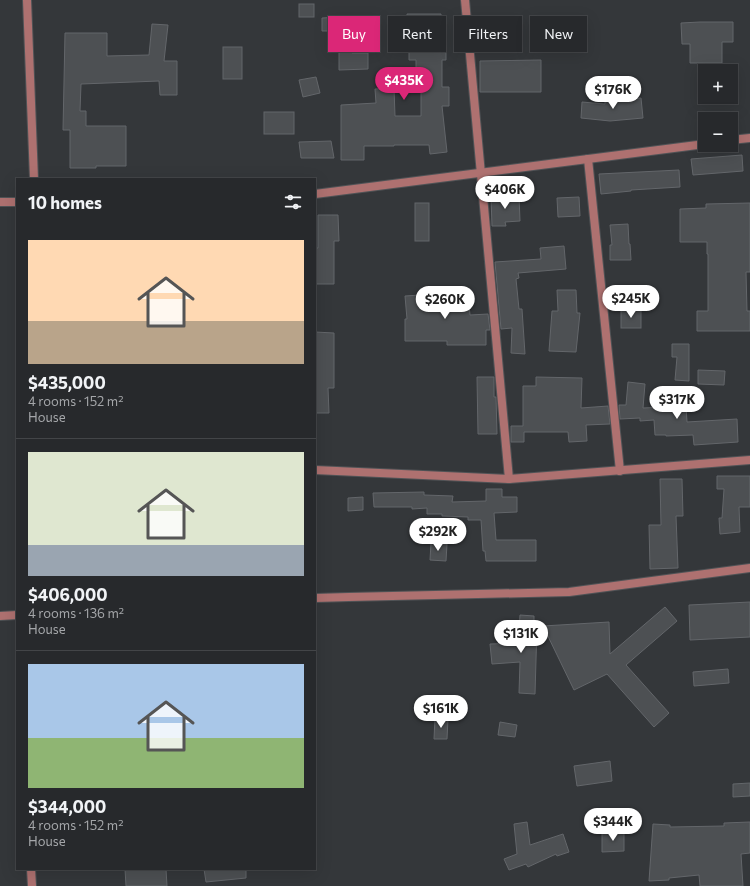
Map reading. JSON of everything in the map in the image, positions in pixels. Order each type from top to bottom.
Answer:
[{"type":"street","points":[[27,0],[34,178]]},
{"type":"street","points":[[465,0],[509,479]]},
{"type":"street","points":[[738,139],[750,138]]},
{"type":"street","points":[[316,194],[698,145]]},
{"type":"street","points":[[588,159],[620,471]]},
{"type":"street","points":[[0,202],[16,202]]},
{"type":"street","points":[[316,470],[509,479],[750,460]]},
{"type":"street","points":[[316,598],[569,592],[750,568]]},
{"type":"street","points":[[0,616],[16,615]]},
{"type":"street","points":[[31,870],[32,886]]},
{"type":"building","points":[[299,4],[314,4],[314,17],[299,17]]},
{"type":"building","points":[[407,14],[441,14],[441,16],[407,16]]},
{"type":"building","points":[[322,18],[328,18],[328,31],[322,31]]},
{"type":"building","points":[[733,22],[733,42],[722,42],[722,63],[690,63],[690,44],[682,44],[681,23]]},
{"type":"building","points":[[152,24],[168,25],[164,61],[177,61],[177,95],[160,95],[159,81],[81,84],[80,111],[86,111],[86,126],[126,126],[126,166],[70,168],[70,130],[63,130],[65,33],[107,33],[107,56],[149,55]]},
{"type":"building","points":[[223,47],[242,47],[242,79],[223,79]]},
{"type":"building","points":[[339,52],[368,53],[368,69],[339,70]]},
{"type":"building","points":[[409,52],[446,52],[446,60],[442,60],[442,87],[449,87],[449,106],[442,106],[447,152],[430,154],[429,145],[364,146],[364,160],[341,160],[341,105],[376,103],[375,89],[394,88],[395,116],[421,116],[421,81],[416,81],[416,60],[409,60]]},
{"type":"building","points":[[541,60],[541,92],[480,92],[480,61]]},
{"type":"building","points":[[316,77],[320,93],[303,97],[299,80]]},
{"type":"building","points":[[641,98],[643,118],[610,121],[581,118],[582,102],[605,104],[605,101]]},
{"type":"building","points":[[264,112],[294,112],[294,134],[264,134]]},
{"type":"building","points":[[331,141],[334,158],[301,158],[299,142]]},
{"type":"building","points":[[742,155],[743,171],[693,175],[691,159]]},
{"type":"building","points":[[679,170],[680,187],[631,190],[601,194],[599,174]]},
{"type":"building","points":[[519,196],[520,221],[505,222],[506,226],[492,226],[491,197]]},
{"type":"building","points":[[579,197],[580,216],[558,217],[557,198]]},
{"type":"building","points":[[415,203],[429,203],[429,241],[415,241]]},
{"type":"building","points":[[750,203],[750,272],[746,272],[747,311],[750,311],[750,331],[697,331],[697,311],[708,311],[707,242],[680,242],[680,209],[706,208],[706,204]]},
{"type":"building","points":[[318,215],[338,215],[339,241],[334,241],[334,284],[316,284],[316,248],[318,248]]},
{"type":"building","points":[[628,224],[631,260],[610,260],[610,245],[612,245],[610,225]]},
{"type":"building","points":[[564,246],[566,269],[518,273],[519,278],[516,279],[519,309],[522,309],[525,354],[511,353],[512,328],[501,329],[495,262],[541,259],[540,248]]},
{"type":"building","points":[[557,290],[576,290],[577,313],[580,313],[576,352],[549,351],[552,311],[558,311]]},
{"type":"building","points":[[468,292],[470,315],[488,314],[490,330],[486,330],[486,345],[447,345],[447,341],[405,341],[405,319],[407,319],[405,296]]},
{"type":"building","points":[[621,310],[641,310],[641,328],[621,328]]},
{"type":"building","points":[[316,332],[334,333],[334,388],[328,388],[329,413],[316,413]]},
{"type":"building","points":[[672,344],[689,344],[689,381],[675,380],[677,357],[672,357]]},
{"type":"building","points":[[698,370],[725,371],[724,385],[698,384]]},
{"type":"building","points":[[477,377],[494,377],[497,434],[478,434]]},
{"type":"building","points":[[536,377],[582,378],[581,408],[608,406],[610,424],[586,425],[587,441],[569,442],[568,432],[524,432],[524,442],[511,442],[511,426],[523,426],[523,386],[536,386]]},
{"type":"building","points":[[628,382],[645,384],[643,408],[686,406],[687,422],[737,419],[738,442],[694,445],[693,435],[655,435],[654,420],[640,421],[640,418],[620,419],[619,405],[626,405]]},
{"type":"building","points":[[717,476],[750,476],[750,507],[739,507],[740,532],[720,534],[719,518],[722,518],[724,489],[717,489]]},
{"type":"building","points":[[660,479],[682,479],[683,516],[676,516],[678,568],[650,569],[649,525],[661,525]]},
{"type":"building","points":[[486,489],[502,489],[502,497],[517,497],[517,512],[494,513],[496,540],[536,540],[536,561],[486,561],[485,551],[483,551],[481,520],[468,520],[468,517],[442,516],[442,514],[427,514],[427,508],[412,509],[412,507],[374,507],[373,493],[424,492],[424,495],[453,496],[452,502],[486,501]]},
{"type":"building","points":[[363,497],[363,510],[348,511],[348,498]]},
{"type":"building","points":[[431,543],[447,544],[446,561],[430,560]]},
{"type":"building","points":[[750,602],[750,637],[690,640],[689,605]]},
{"type":"building","points":[[665,607],[677,621],[626,665],[669,713],[654,727],[607,674],[574,690],[543,626],[609,622],[610,654]]},
{"type":"building","points":[[520,615],[534,616],[534,626],[537,626],[535,694],[519,693],[520,662],[492,664],[490,644],[518,643]]},
{"type":"building","points":[[728,669],[729,683],[694,686],[693,672]]},
{"type":"building","points":[[435,718],[448,719],[447,739],[434,739]]},
{"type":"building","points":[[500,722],[517,725],[515,737],[498,735]]},
{"type":"building","points":[[610,761],[612,781],[577,786],[574,766]]},
{"type":"building","points":[[750,783],[750,796],[733,797],[733,784]]},
{"type":"building","points":[[527,822],[530,845],[563,834],[569,852],[557,856],[556,854],[528,867],[526,864],[509,870],[504,859],[517,854],[514,824]]},
{"type":"building","points":[[750,822],[750,853],[741,854],[743,886],[700,886],[699,875],[669,878],[669,880],[649,881],[653,824],[670,825],[670,827],[724,826],[724,823]]},
{"type":"building","points":[[624,832],[624,851],[602,852],[602,833]]},
{"type":"building","points":[[125,870],[166,870],[167,886],[126,886]]},
{"type":"building","points":[[204,870],[246,870],[246,878],[206,882]]}]
